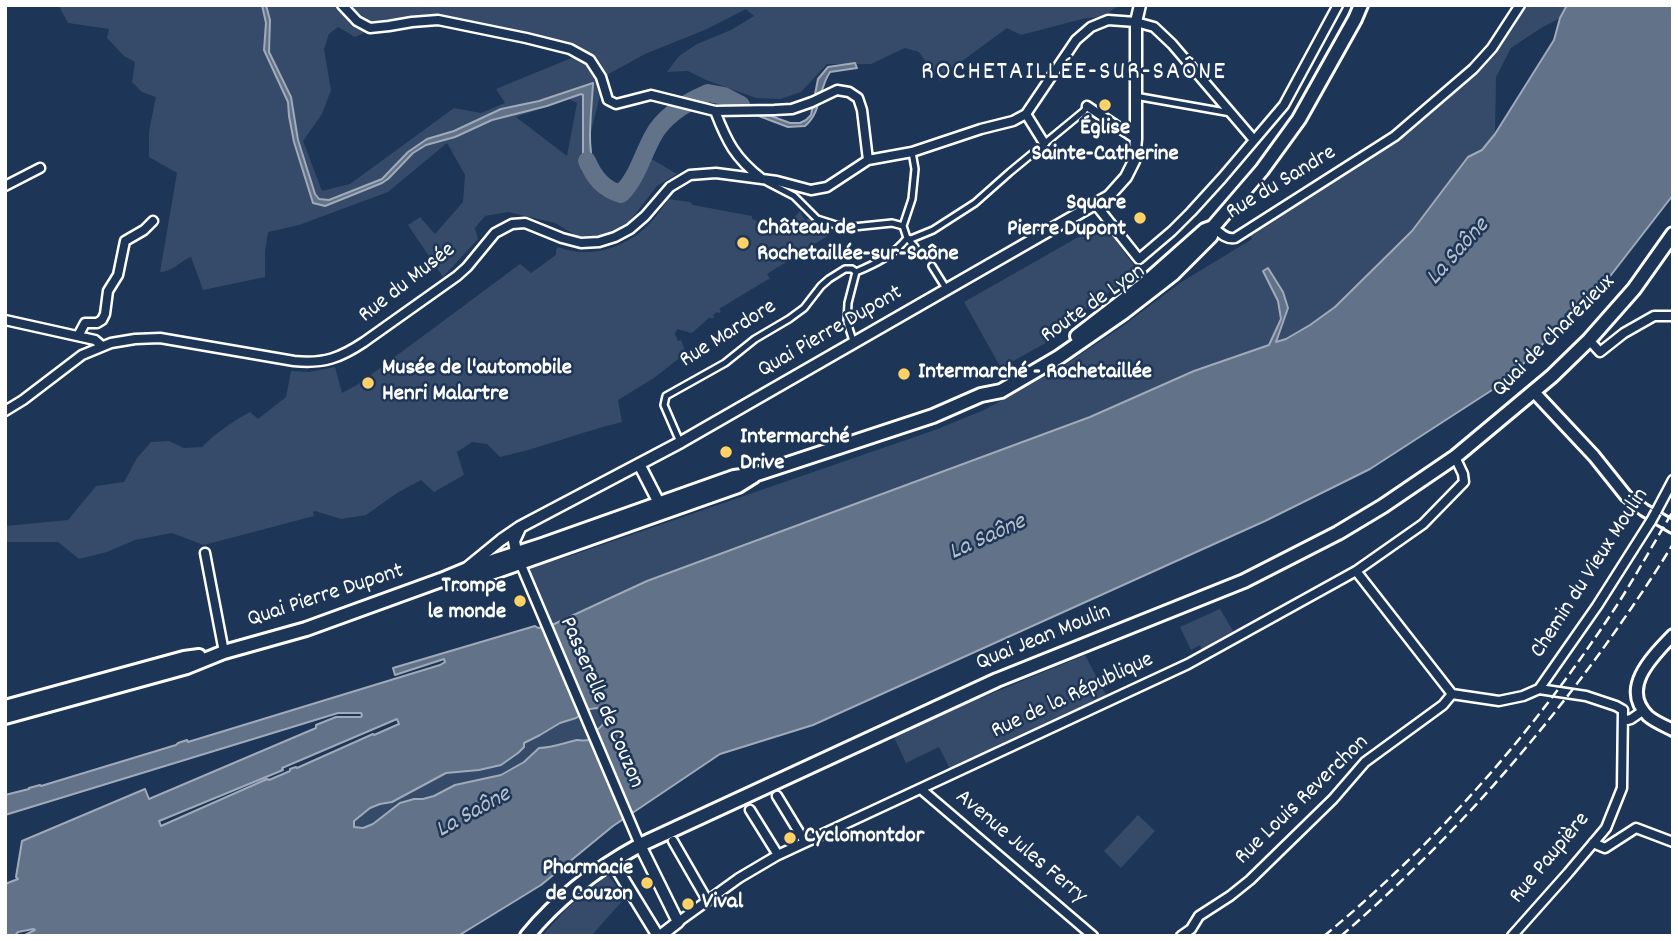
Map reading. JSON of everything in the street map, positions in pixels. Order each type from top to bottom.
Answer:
[{"type":"main road","name":"Route de Lyon","points":[[518,557],[545,544],[734,477],[757,474],[933,416],[981,395],[996,383],[1055,351],[1143,285],[1205,230],[1213,228],[1262,170],[1299,119],[1361,5]]},
{"type":"main road","name":"Quai de Charézieux","points":[[1455,457],[1534,392],[1588,340],[1634,289],[1673,234]]},
{"type":"main road","points":[[1534,392],[1594,456],[1626,496],[1673,527]]},
{"type":"main road","name":"Quai Jean Moulin","points":[[527,936],[572,890],[637,839],[996,680],[1244,582],[1338,533],[1455,457]]},
{"type":"main road","name":"Route de Lyon","points":[[518,557],[738,486],[757,474]]},
{"type":"main road","name":"Quai Pierre Dupont","points":[[5,707],[306,629],[465,570],[518,557]]},
{"type":"main road","name":"Quai Pierre Dupont","points":[[441,580],[463,582],[518,557]]},
{"type":"main road","points":[[1673,635],[1640,674],[1637,698],[1650,718],[1673,730]]},
{"type":"main road","name":"Quai Pierre Dupont","points":[[5,717],[187,667],[224,652]]},
{"type":"street","points":[[342,5],[356,21],[370,28],[438,20],[570,49],[590,61],[601,77],[608,100],[616,104],[651,96],[715,111],[792,109],[837,90],[849,92],[858,98],[862,110],[868,160]]},
{"type":"street","name":"Quai Pierre Dupont","points":[[465,570],[520,527],[681,442],[1110,196],[1126,177],[1134,161],[1136,22],[1140,5]]},
{"type":"street","points":[[1096,205],[1139,259],[1191,212],[1284,105],[1338,5]]},
{"type":"street","name":"Rue du Sandre","points":[[1213,228],[1223,236],[1231,239],[1235,237],[1395,136],[1473,69],[1492,48],[1520,5]]},
{"type":"street","points":[[1044,143],[1026,114],[1076,40],[1091,27],[1108,20],[1136,22],[1154,27],[1172,44],[1254,140]]},
{"type":"street","points":[[1135,96],[1231,113]]},
{"type":"street","points":[[906,238],[911,239],[933,230],[975,204],[1087,106],[1136,139]]},
{"type":"street","points":[[715,111],[730,146],[745,166],[764,181],[794,197],[817,219],[853,227],[892,223],[903,226]]},
{"type":"street","name":"Rue du Musée","points":[[5,411],[82,355],[111,343],[135,339],[160,338],[312,363],[331,360],[364,342],[457,276],[495,233],[512,224],[525,223],[582,243],[599,242],[631,229],[670,187],[690,175],[716,173],[777,181],[811,190],[827,187],[868,160],[912,152],[1013,121],[1026,114]]},
{"type":"street","points":[[912,152],[915,169],[912,199],[903,226],[906,238],[915,247]]},
{"type":"street","points":[[5,186],[40,168]]},
{"type":"street","points":[[78,336],[85,323],[97,323],[105,314],[108,291],[118,275],[125,241],[153,221]]},
{"type":"street","points":[[854,344],[847,322],[849,296],[856,272],[888,256],[906,238]]},
{"type":"street","points":[[932,266],[947,290]]},
{"type":"street","name":"Rue Mardore","points":[[681,442],[664,405],[666,396],[725,363],[755,339],[789,319],[804,308],[821,285],[845,269],[856,272]]},
{"type":"street","points":[[1588,340],[1600,352],[1623,333],[1654,316],[1673,316]]},
{"type":"street","points":[[5,320],[95,340],[102,346]]},
{"type":"street","name":"Rue de la République","points":[[659,936],[739,878],[778,855],[1188,664],[1356,571],[1423,524],[1464,482],[1455,457]]},
{"type":"street","points":[[639,464],[659,503]]},
{"type":"street","name":"Chemin du Vieux Moulin","points":[[1539,689],[1597,606],[1651,521],[1673,480]]},
{"type":"street","points":[[518,557],[514,541],[520,527]]},
{"type":"street","points":[[205,553],[224,652]]},
{"type":"street","name":"Passerelle de Couzon","points":[[518,557],[637,839]]},
{"type":"street","points":[[1356,571],[1452,694],[1499,701],[1523,696],[1539,689],[1586,696],[1623,710],[1637,698]]},
{"type":"street","name":"Rue Louis Reverchon","points":[[1181,936],[1191,929],[1199,916],[1250,880],[1333,799],[1364,762],[1443,705],[1452,694]]},
{"type":"street","name":"Rue Paupière","points":[[1512,936],[1605,828],[1622,788],[1623,710]]},
{"type":"street","points":[[1623,721],[1644,710]]},
{"type":"street","name":"Avenue Jules Ferry","points":[[922,790],[1093,936]]},
{"type":"street","points":[[777,796],[805,842]]},
{"type":"street","points":[[750,810],[778,855]]},
{"type":"street","points":[[1593,843],[1605,848],[1636,828],[1673,842]]},
{"type":"street","points":[[637,839],[678,922]]},
{"type":"street","points":[[673,841],[707,900]]},
{"type":"street","points":[[612,861],[659,936]]},
{"type":"shaded area","points":[[57,5],[1119,5],[1103,17],[1086,18],[1021,35],[1007,28],[958,64],[940,81],[919,52],[905,48],[871,64],[827,64],[801,92],[780,99],[756,98],[688,71],[667,72],[679,56],[697,44],[731,30],[754,16],[746,9],[707,29],[645,54],[605,76],[581,171],[602,196],[650,158],[677,174],[657,186],[629,222],[603,237],[577,236],[555,223],[508,212],[485,216],[475,228],[478,239],[443,277],[408,225],[420,217],[435,234],[463,202],[465,175],[447,143],[388,192],[299,225],[268,232],[265,277],[203,290],[191,257],[172,269],[160,272],[177,173],[149,157],[149,131],[156,97],[142,92],[132,82],[135,62],[124,56],[107,38],[109,29],[68,23]],"holes":[[[421,16],[502,28],[586,52],[496,89],[505,103],[481,113],[454,108],[350,184],[322,191],[303,141],[322,114],[331,90],[324,49],[329,34],[338,27],[355,37],[387,22]],[[569,99],[577,103],[567,156],[516,117]]]},
{"type":"shaded area","points":[[1523,5],[1567,5],[1560,18],[1511,48],[1496,77],[1495,135],[1482,150],[1468,158],[1412,231],[1335,307],[1310,325],[1286,339],[1194,371],[1090,417],[647,581],[552,625],[528,572],[534,566],[935,430],[984,410],[1060,368],[1180,283],[1252,239],[1249,233],[1387,145],[1479,67]]},
{"type":"shaded area","points":[[668,199],[752,216],[752,219],[782,231],[800,211],[805,220],[812,217],[829,235],[767,274],[770,279],[719,309],[719,313],[713,315],[712,319],[710,317],[692,333],[677,329],[675,334],[678,341],[681,340],[686,353],[654,378],[618,400],[622,422],[500,457],[487,444],[472,442],[457,452],[464,475],[434,492],[421,480],[366,515],[341,519],[315,511],[314,516],[204,545],[172,533],[135,540],[107,552],[79,559],[58,542],[5,542],[5,526],[68,520],[96,486],[124,482],[137,458],[151,442],[169,441],[184,448],[202,447],[250,412],[258,419],[286,397],[291,371],[309,372],[335,367],[342,393],[357,385],[520,264],[531,273],[556,255],[558,247],[583,252],[608,249],[620,244],[642,231]]},
{"type":"shaded area","points":[[1103,223],[1138,271],[1049,336],[1051,340],[1001,368],[964,302]]},
{"type":"shaded area","points":[[1220,609],[1233,631],[1202,649],[1200,645],[1191,650],[1180,627]]},
{"type":"shaded area","points":[[1085,655],[1106,695],[950,769],[939,747],[906,763],[894,737],[980,697]]},
{"type":"shaded area","points":[[597,708],[605,709],[607,713],[605,724],[587,740],[530,755],[524,762],[501,775],[449,787],[434,796],[400,803],[373,824],[363,828],[354,827],[354,821],[370,808],[392,802],[446,773],[494,767],[530,739]]},
{"type":"shaded area","points":[[1138,815],[1155,831],[1121,868],[1104,851]]},
{"type":"shaded area","points":[[608,875],[625,898],[591,936],[542,936],[567,908]]},
{"type":"water","points":[[262,5],[266,5],[270,20],[269,52],[291,97],[298,140],[319,199],[329,200],[382,179],[408,152],[427,139],[454,131],[501,109],[539,101],[593,83],[590,145],[594,168],[599,178],[593,183],[585,173],[581,94],[492,120],[455,137],[426,145],[413,153],[382,183],[325,206],[313,203],[294,142],[288,102],[264,50],[266,23]]},
{"type":"water","name":"La Saône","points":[[1567,5],[1673,5],[1673,195],[1611,275],[1506,381],[1370,469],[1265,521],[813,725],[720,754],[613,826],[541,885],[458,936],[23,936],[35,930],[33,929],[18,932],[14,936],[5,936],[5,884],[18,879],[16,877],[22,841],[145,789],[149,799],[336,717],[362,715],[338,713],[5,815],[5,795],[440,665],[445,662],[444,659],[395,675],[393,668],[535,626],[538,628],[552,625],[647,581],[1090,417],[1194,371],[1269,345],[1281,319],[1278,301],[1263,271],[1268,268],[1283,292],[1288,308],[1276,342],[1310,325],[1335,307],[1412,231],[1468,157],[1482,150],[1495,134],[1554,40]],"holes":[[[597,708],[605,709],[606,720],[590,739],[539,748],[524,762],[501,775],[455,785],[434,796],[400,803],[373,824],[363,828],[354,827],[354,821],[370,808],[392,802],[446,773],[501,765],[518,753],[524,743],[560,723]],[[397,719],[399,724],[161,826],[159,821]]]},
{"type":"water","points":[[855,63],[857,68],[830,72],[814,114],[805,126],[788,127],[751,113],[719,96],[723,93],[749,108],[790,123],[800,123],[811,115],[818,79],[828,67]]},
{"type":"water","points":[[649,150],[636,180],[625,194],[613,198],[598,188],[605,183],[613,187],[625,185],[640,157]]},
{"type":"waterway","points":[[587,161],[600,182],[621,194],[635,174],[658,128],[677,110],[708,93],[724,96],[741,105]]},
{"type":"railway","points":[[1324,936],[1366,900],[1447,822],[1520,738],[1588,648],[1626,591],[1673,511]]},
{"type":"railway","points":[[1341,936],[1447,836],[1512,764],[1602,650],[1673,544]]},
{"type":"place","name":"Église Sainte-Catherine","points":[[1105,105]]},
{"type":"place","name":"Square Pierre Dupont","points":[[1140,218]]},
{"type":"place","name":"Château de Rochetaillée-sur-Saône","points":[[743,243]]},
{"type":"place","name":"Intermarché - Rochetaillée","points":[[904,374]]},
{"type":"place","name":"Musée de l'automobile Henri Malartre","points":[[368,383]]},
{"type":"place","name":"Intermarché Drive","points":[[726,452]]},
{"type":"place","name":"Trompe le monde","points":[[520,601]]},
{"type":"place","name":"Cyclomontdor","points":[[790,838]]},
{"type":"place","name":"Pharmacie de Couzon","points":[[647,883]]},
{"type":"place","name":"Vival","points":[[688,904]]},
{"type":"district","name":"ROCHETAILLÉE-SUR-SAÔNE","points":[[1074,74]]}]
